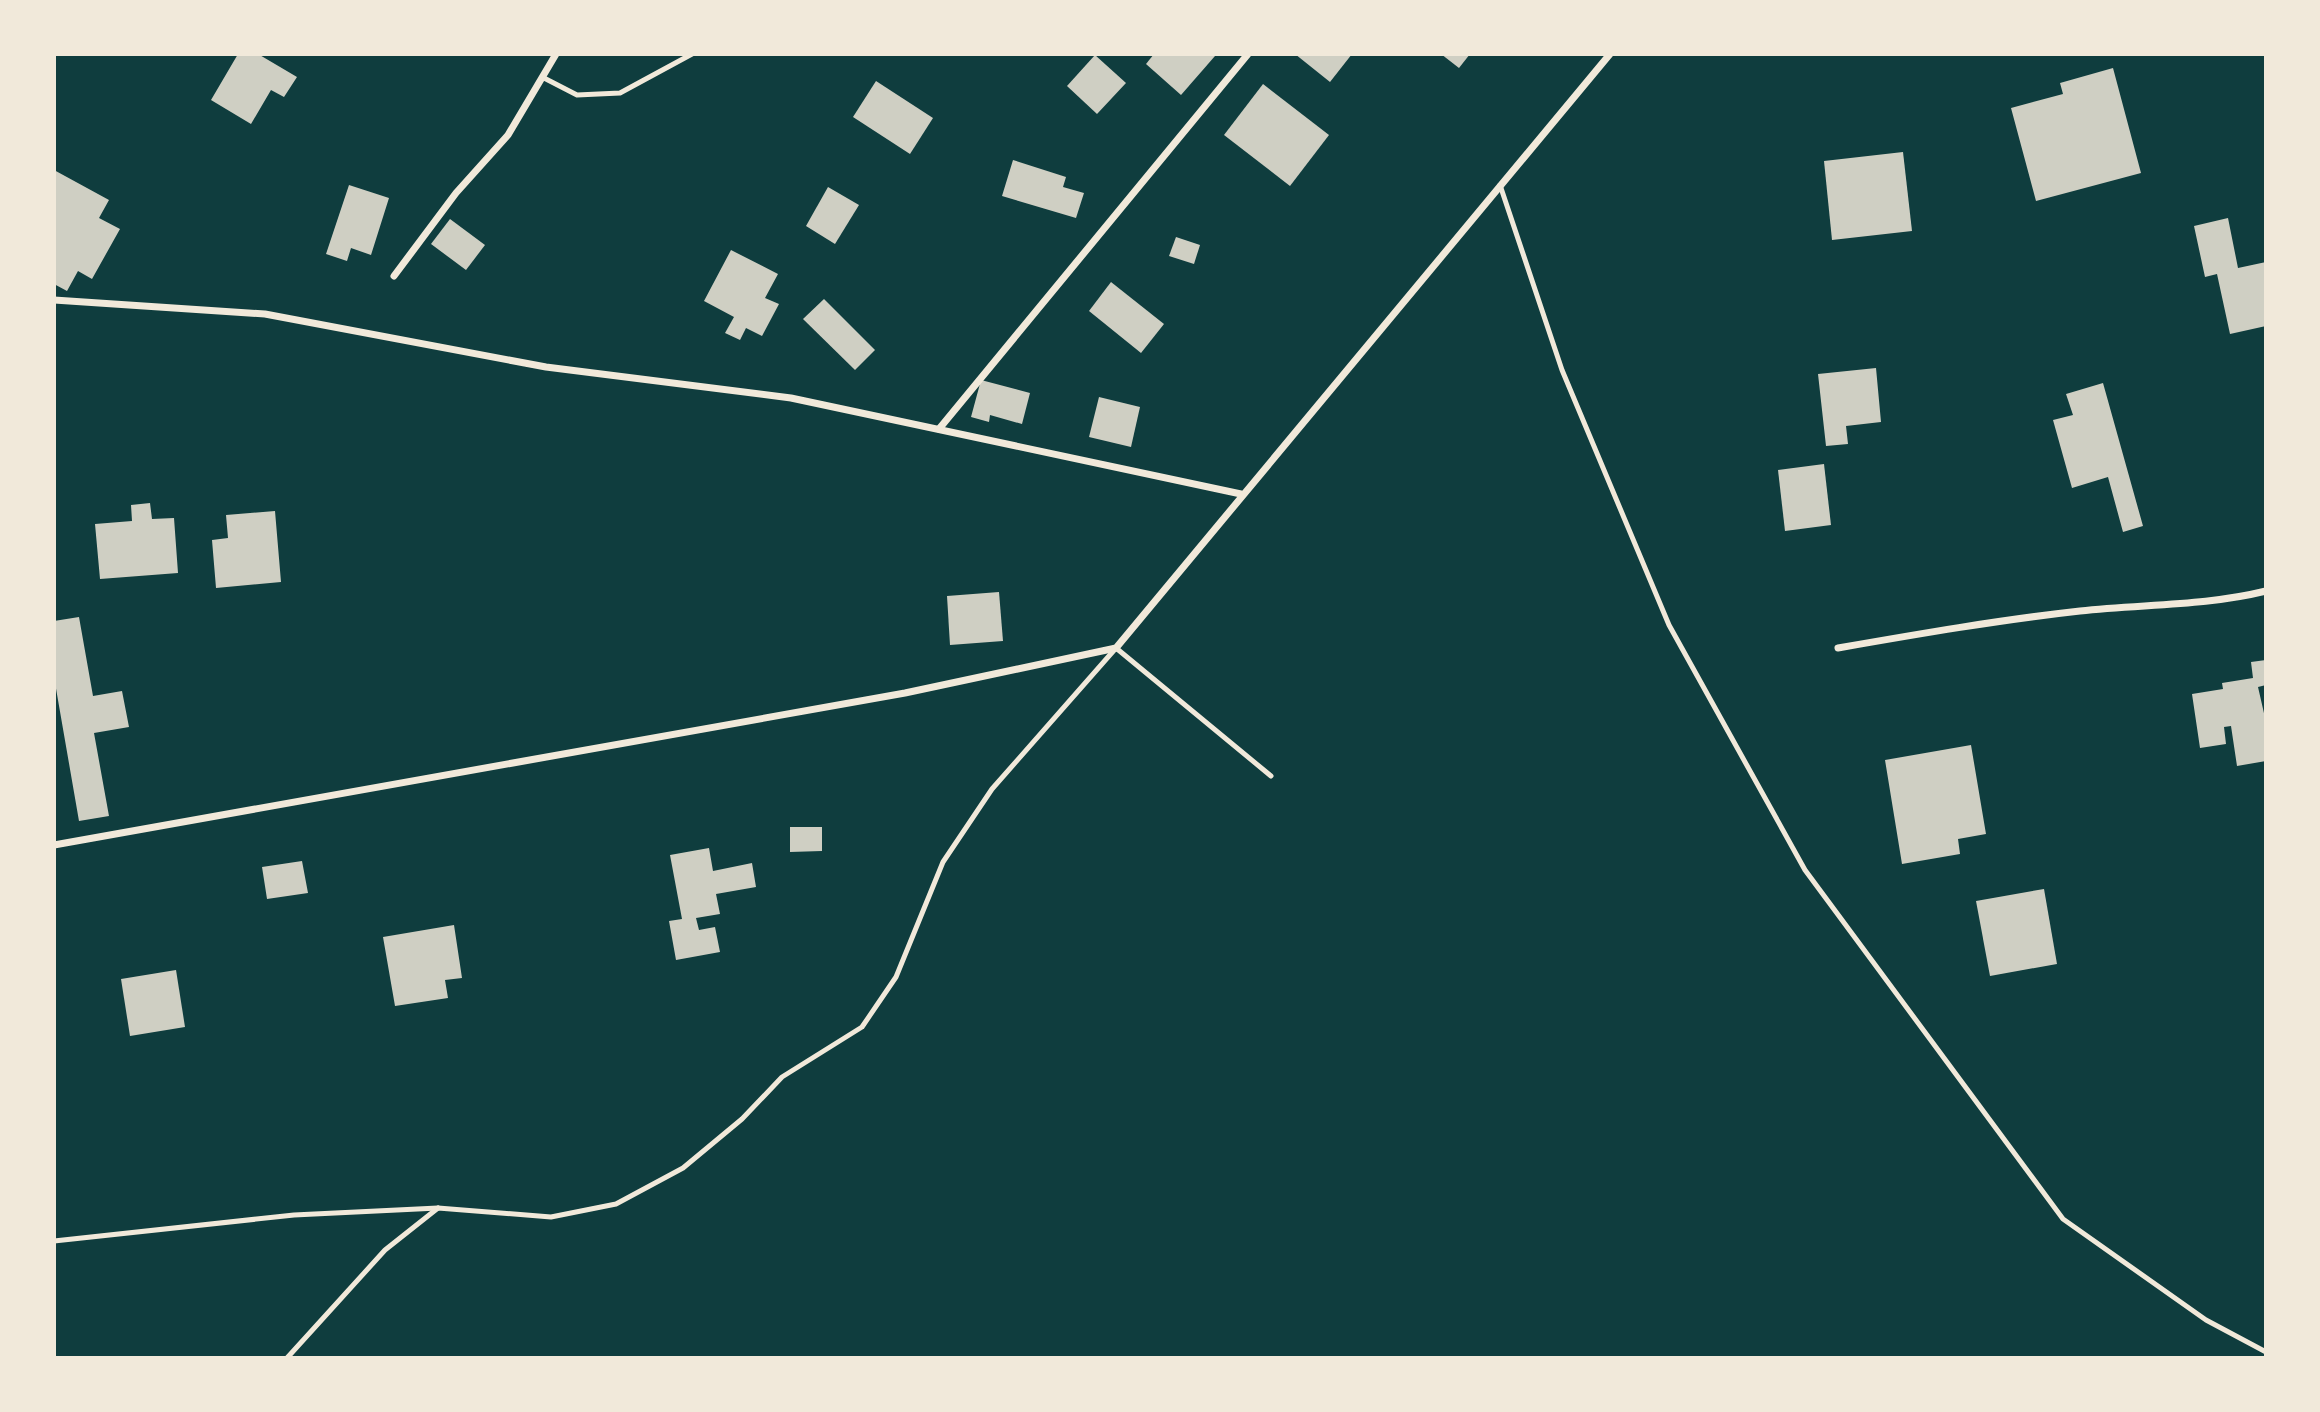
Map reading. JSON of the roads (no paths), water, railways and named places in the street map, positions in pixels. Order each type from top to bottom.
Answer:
[{"type":"street","points":[[394,276],[456,193],[508,135],[556,54]]},
{"type":"street","points":[[939,429],[1248,54]]},
{"type":"street","points":[[54,845],[905,692],[1116,648],[1241,494],[1610,54]]},
{"type":"street","points":[[54,300],[265,314],[546,367],[791,398],[1241,494]]},
{"type":"street","points":[[1838,648],[2001,620],[2224,601],[2266,591]]},
{"type":"lane","points":[[544,78],[577,95],[620,93],[692,54]]},
{"type":"lane","points":[[1500,185],[1562,370],[1669,625],[1805,870],[2063,1219],[2206,1320],[2266,1352]]},
{"type":"lane","points":[[54,1241],[294,1214],[438,1208],[551,1217],[615,1204],[683,1168],[743,1119],[782,1077],[862,1027],[896,977],[943,862],[957,841],[992,789],[1116,648],[1271,776]]},
{"type":"lane","points":[[287,1358],[338,1298],[385,1250],[438,1208]]}]
